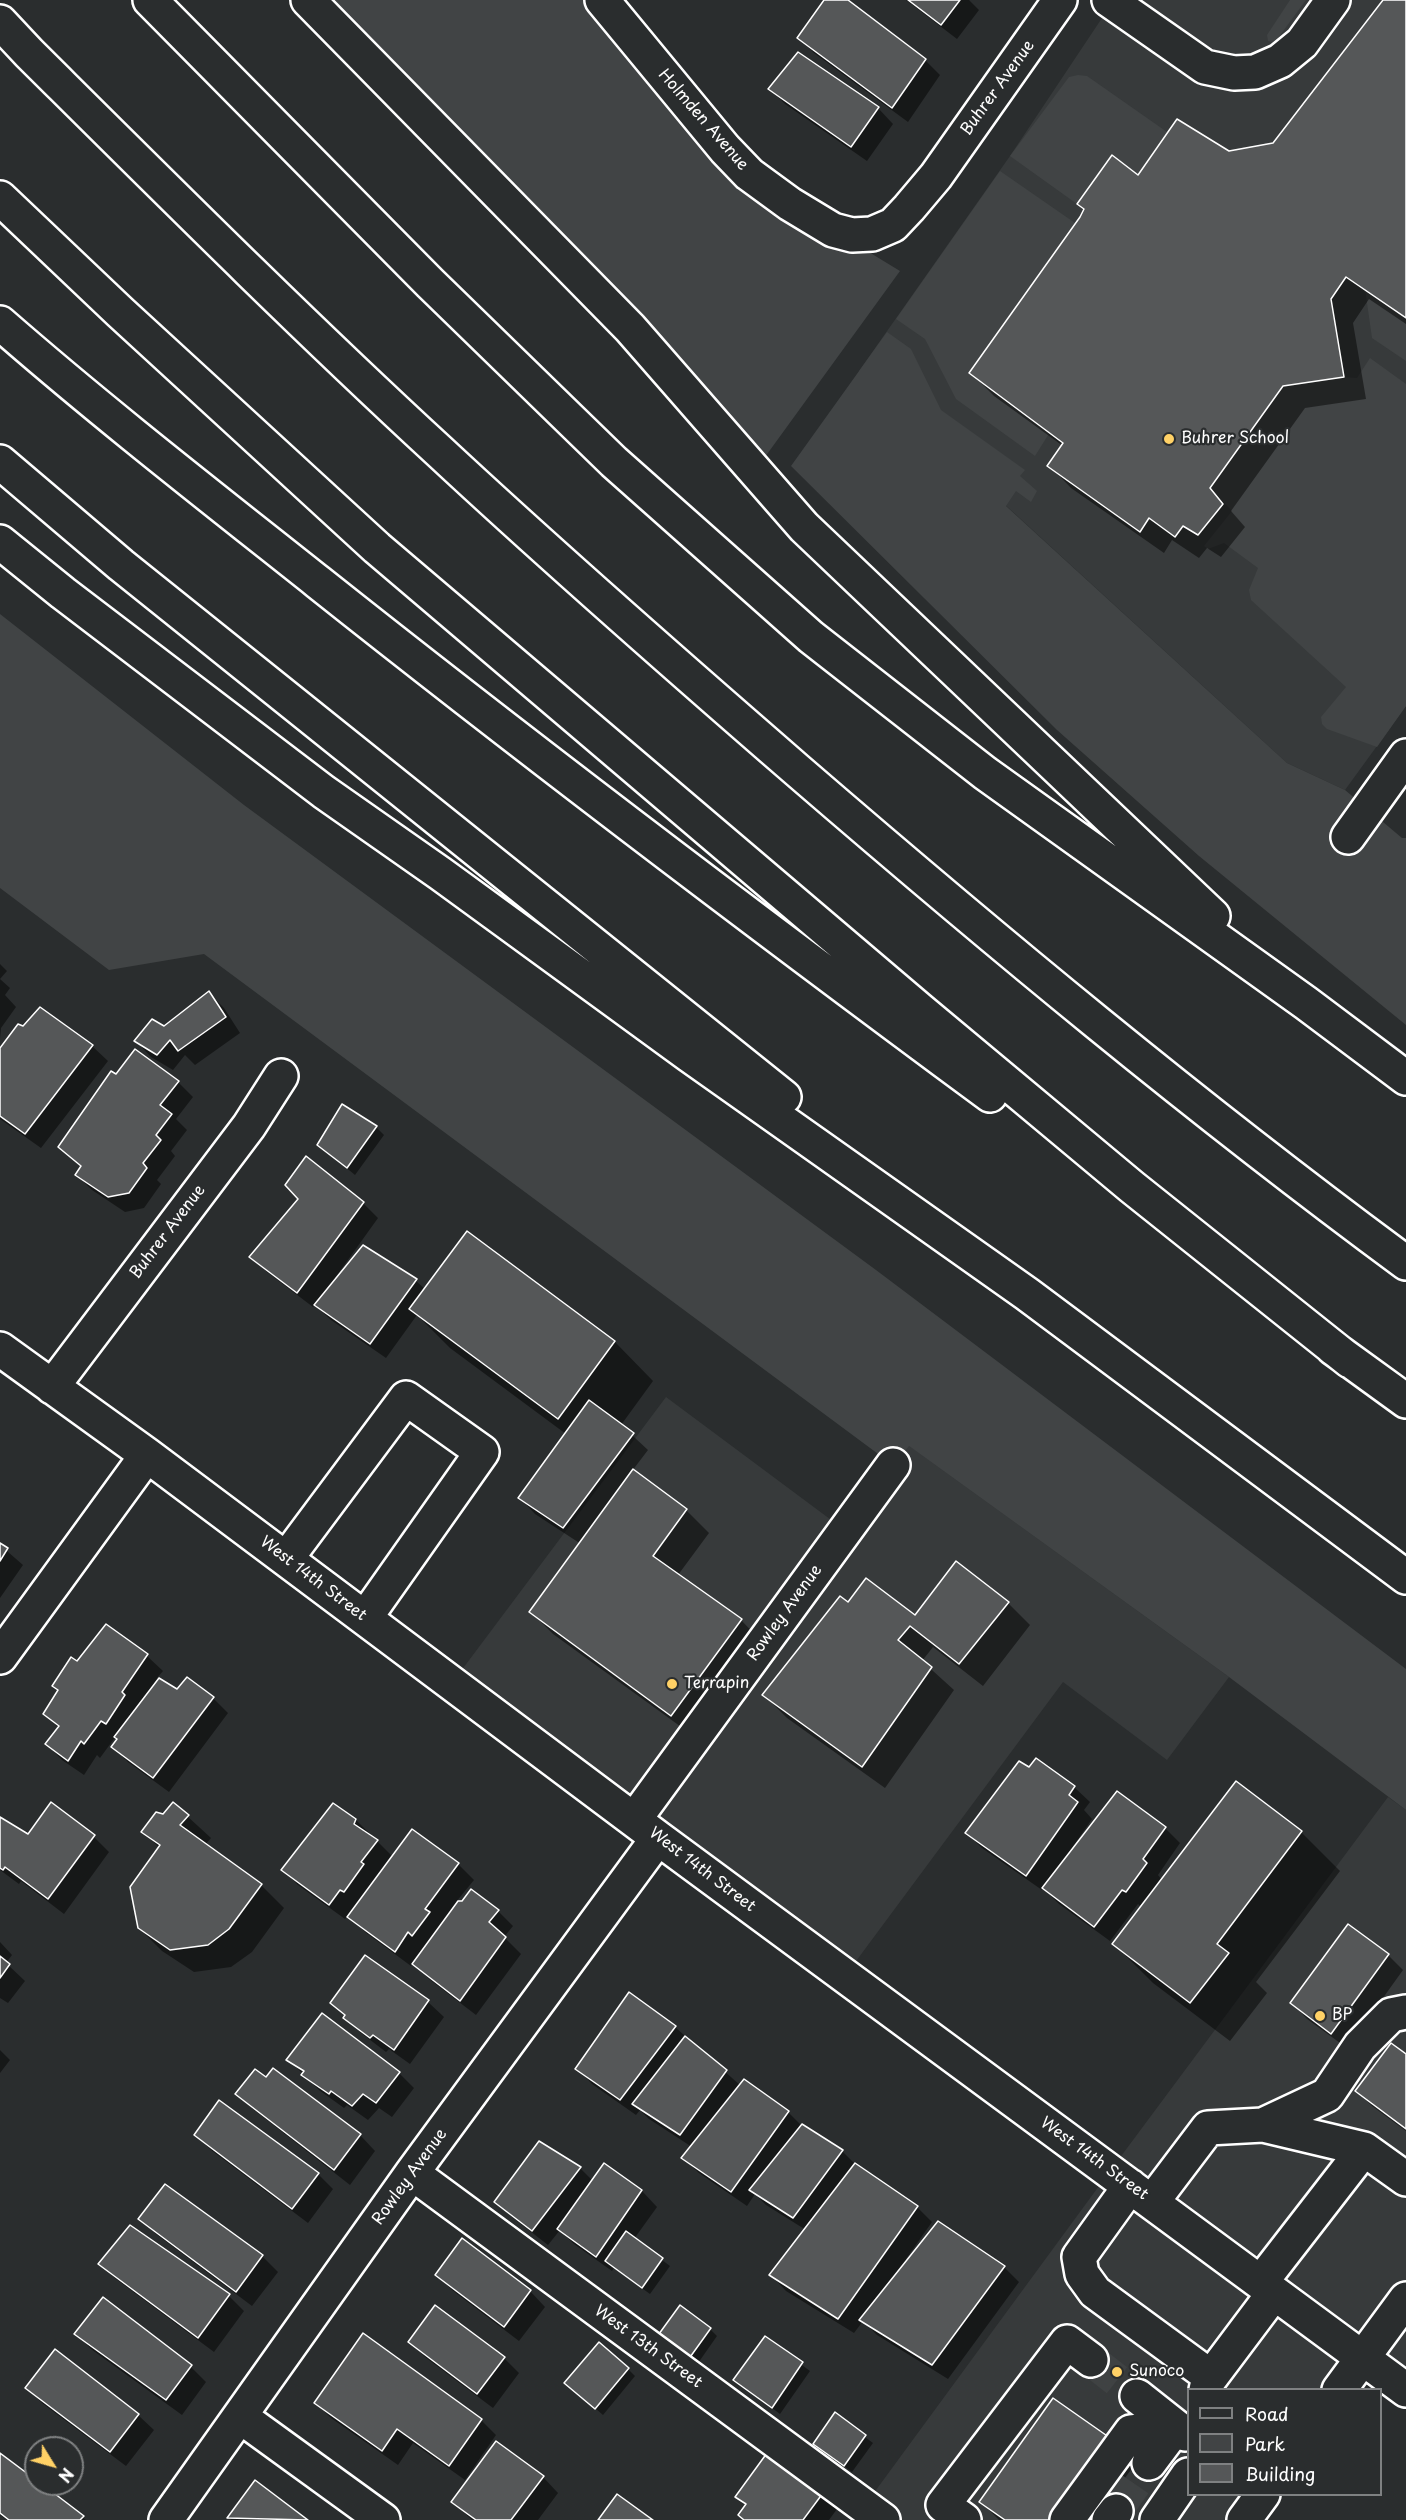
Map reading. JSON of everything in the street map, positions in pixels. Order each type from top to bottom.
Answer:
[{"type":"main road","points":[[150,0],[422,274],[614,462],[811,637],[985,773],[1306,1003],[1406,1078]]},
{"type":"main road","points":[[308,0],[630,328],[804,527],[1306,1003]]},
{"type":"main road","name":"Holmden Avenue","points":[[602,0],[725,149],[749,174],[790,204],[833,230],[852,235],[872,234],[893,225],[936,176]]},
{"type":"main road","name":"Buhrer Avenue","points":[[936,176],[1060,0]]},
{"type":"main road","points":[[1108,0],[1205,67],[1234,73],[1255,72],[1280,61],[1302,43],[1333,0]]},
{"type":"main road","points":[[0,22],[28,53],[220,243],[430,443],[692,679],[954,906],[1154,1070],[1406,1263]]},
{"type":"main road","points":[[0,198],[120,312],[395,563],[1132,1187],[1350,1360]]},
{"type":"main road","points":[[0,323],[82,394],[443,682],[803,957],[1406,1401]]},
{"type":"main road","points":[[0,462],[121,566],[1027,1294]]},
{"type":"main road","points":[[0,542],[63,593],[324,792],[441,874],[689,1055],[1027,1294],[1406,1577]]},
{"type":"main road","points":[[1348,837],[1406,756]]},
{"type":"main road","name":"Buhrer Avenue","points":[[52,1387],[249,1126],[281,1076]]},
{"type":"main road","name":"West 14th Street","points":[[0,1349],[147,1455],[646,1829],[1406,2390]]},
{"type":"main road","points":[[286,1559],[406,1398],[482,1452],[365,1618]]},
{"type":"main road","points":[[0,1658],[147,1455]]},
{"type":"main road","name":"Rowley Avenue","points":[[166,2520],[412,2173],[893,1465]]},
{"type":"main road","points":[[1263,2125],[1327,2095],[1360,2046],[1391,2015],[1406,2012]]},
{"type":"main road","points":[[1364,2149],[1268,2287],[1209,2383],[1095,2292],[1082,2274],[1078,2257],[1208,2128],[1263,2125],[1364,2149],[1406,2179]]},
{"type":"main road","name":"West 13th Street","points":[[412,2173],[883,2520]]},
{"type":"main road","points":[[1339,2388],[1406,2299]]},
{"type":"main road","points":[[964,2520],[944,2505],[1066,2342],[1091,2360]]},
{"type":"main road","points":[[1137,2396],[1182,2432]]},
{"type":"main road","points":[[241,2417],[383,2520]]},
{"type":"main road","points":[[1067,2520],[1131,2432],[1182,2432]]},
{"type":"main road","points":[[1149,2463],[1182,2432]]},
{"type":"main road","points":[[1157,2520],[1187,2476]]},
{"type":"main road","points":[[1244,2520],[1262,2496]]},
{"type":"shaded area","name":"Buhrer School","points":[[1114,0],[1406,0],[1406,706],[1345,790],[1287,763],[859,371],[1010,156]]},
{"type":"shaded area","points":[[666,1397],[846,1531],[908,1445],[1229,1677],[1167,1760],[1063,1682],[845,1976],[452,1683]]},
{"type":"shaded area","points":[[1388,1797],[1406,1810],[1406,2390],[1362,2357],[1340,2388],[1187,2388],[1187,2496],[1262,2496],[1244,2520],[854,2520]]},
{"type":"green space","points":[[308,0],[602,0],[790,204],[900,271],[765,457]]},
{"type":"green space","points":[[1290,0],[1306,0],[1278,38],[1272,42],[1268,41],[1267,35]]},
{"type":"green space","points":[[1087,76],[1167,132],[1138,175],[1112,155],[1077,204],[1010,156],[1069,77]]},
{"type":"green space","points":[[1000,171],[1075,223],[970,373],[1050,432],[1035,456],[956,399],[925,339],[896,319]]},
{"type":"green space","points":[[1365,289],[1406,318],[1406,361],[1372,338]]},
{"type":"green space","points":[[887,332],[911,349],[941,410],[1025,470],[1020,476],[1037,491],[1031,502],[1016,491],[1006,506],[1287,763],[1345,790],[1402,838],[1406,838],[1406,1025],[1199,856],[1057,730],[791,466]]},
{"type":"green space","points":[[1370,358],[1406,384],[1406,706],[1377,747],[1327,729],[1322,724],[1321,717],[1346,687],[1251,600],[1249,590],[1258,568],[1224,543],[1208,549],[1204,546],[1232,511],[1210,488],[1283,386],[1344,377],[1357,378]]},
{"type":"green space","points":[[0,614],[244,805],[876,1270],[1406,1669],[1406,1810],[1229,1677],[909,1446],[893,1465],[204,954],[109,970],[0,888]]},
{"type":"building","points":[[824,0],[848,0],[926,59],[892,108],[797,38]]},
{"type":"building","points":[[908,0],[960,0],[941,25]]},
{"type":"building","points":[[1383,0],[1406,0],[1406,318],[1346,277],[1331,299],[1344,377],[1283,386],[1210,488],[1223,504],[1198,535],[1183,526],[1175,537],[1149,518],[1140,532],[1047,466],[1063,443],[969,373],[1080,217],[1084,209],[1077,204],[1112,155],[1138,175],[1177,119],[1229,151],[1273,143]]},
{"type":"building","points":[[798,52],[879,107],[851,147],[768,89]]},
{"type":"building","points":[[209,991],[226,1017],[178,1051],[170,1040],[157,1055],[134,1041],[152,1019],[164,1026]]},
{"type":"building","points":[[40,1007],[93,1045],[25,1134],[0,1116],[0,1048],[18,1024],[23,1026]]},
{"type":"building","points":[[135,1049],[179,1081],[160,1105],[172,1114],[156,1135],[161,1140],[143,1163],[147,1168],[129,1193],[108,1197],[75,1175],[81,1166],[58,1147],[111,1071],[116,1074]]},
{"type":"building","points":[[342,1104],[377,1126],[347,1168],[317,1145]]},
{"type":"building","points":[[306,1156],[364,1202],[297,1293],[249,1257],[298,1199],[285,1185]]},
{"type":"building","points":[[467,1231],[615,1341],[558,1419],[409,1309]]},
{"type":"building","points":[[363,1245],[417,1279],[370,1344],[314,1305]]},
{"type":"building","points":[[589,1400],[634,1433],[563,1528],[518,1498]]},
{"type":"building","points":[[633,1469],[687,1509],[653,1556],[742,1619],[671,1716],[529,1612]]},
{"type":"building","points":[[0,1543],[8,1548],[0,1561]]},
{"type":"building","points":[[956,1561],[1009,1602],[959,1664],[910,1626],[898,1640],[932,1667],[862,1767],[762,1695],[840,1596],[848,1602],[866,1578],[915,1615]]},
{"type":"building","points":[[106,1624],[148,1654],[122,1692],[125,1695],[106,1724],[101,1721],[84,1744],[81,1741],[68,1761],[45,1744],[59,1726],[43,1714],[58,1690],[52,1686],[71,1657],[77,1661]]},
{"type":"building","points":[[187,1677],[214,1697],[153,1778],[111,1747],[117,1739],[114,1737],[159,1678],[177,1689]]},
{"type":"building","points":[[1036,1758],[1075,1786],[1069,1795],[1078,1802],[1026,1876],[965,1833],[1019,1761],[1029,1767]]},
{"type":"building","points":[[1236,1781],[1302,1831],[1217,1944],[1229,1953],[1190,2003],[1112,1944]]},
{"type":"building","points":[[1117,1791],[1166,1827],[1143,1859],[1147,1863],[1126,1892],[1122,1890],[1094,1927],[1042,1888]]},
{"type":"building","points":[[51,1802],[95,1835],[48,1899],[5,1867],[3,1870],[0,1868],[0,1817],[28,1834]]},
{"type":"building","points":[[173,1802],[189,1815],[180,1825],[262,1884],[229,1929],[208,1945],[170,1950],[138,1928],[130,1887],[160,1845],[141,1832],[156,1812],[163,1814]]},
{"type":"building","points":[[333,1803],[356,1819],[354,1824],[378,1840],[361,1862],[364,1864],[344,1892],[340,1890],[329,1905],[281,1870]]},
{"type":"building","points":[[412,1829],[459,1863],[425,1909],[430,1912],[412,1936],[408,1932],[395,1952],[347,1917]]},
{"type":"building","points":[[471,1889],[499,1910],[489,1922],[506,1937],[460,2001],[412,1964],[458,1901],[462,1901]]},
{"type":"building","points":[[1348,1924],[1389,1954],[1331,2034],[1290,2003]]},
{"type":"building","points":[[365,1955],[429,2000],[394,2050],[373,2035],[370,2038],[343,2018],[345,2015],[330,2003]]},
{"type":"building","points":[[0,1956],[10,1964],[0,1978]]},
{"type":"building","points":[[629,1992],[676,2026],[620,2100],[575,2069]]},
{"type":"building","points":[[322,2013],[400,2072],[376,2103],[363,2094],[352,2106],[331,2091],[329,2094],[301,2075],[304,2071],[286,2060]]},
{"type":"building","points":[[685,2036],[727,2070],[680,2135],[632,2104]]},
{"type":"building","points":[[1391,2043],[1406,2054],[1406,2129],[1355,2091]]},
{"type":"building","points":[[273,2068],[361,2134],[334,2170],[235,2094],[255,2069],[266,2077]]},
{"type":"building","points":[[744,2079],[789,2111],[731,2192],[681,2158]]},
{"type":"building","points":[[219,2100],[319,2173],[292,2209],[194,2135]]},
{"type":"building","points":[[802,2124],[843,2150],[793,2218],[749,2190]]},
{"type":"building","points":[[539,2141],[581,2167],[532,2231],[494,2202]]},
{"type":"building","points":[[604,2163],[642,2190],[596,2257],[557,2229]]},
{"type":"building","points":[[855,2163],[918,2206],[838,2319],[769,2275]]},
{"type":"building","points":[[165,2184],[263,2255],[236,2292],[138,2219]]},
{"type":"building","points":[[938,2221],[1005,2266],[932,2365],[859,2320]]},
{"type":"building","points":[[130,2225],[230,2294],[198,2338],[98,2264]]},
{"type":"building","points":[[626,2231],[663,2258],[642,2288],[605,2261]]},
{"type":"building","points":[[462,2238],[531,2290],[504,2327],[435,2275]]},
{"type":"building","points":[[103,2297],[192,2365],[166,2400],[74,2334]]},
{"type":"building","points":[[435,2305],[505,2357],[477,2394],[408,2342]]},
{"type":"building","points":[[680,2305],[711,2328],[688,2360],[656,2338]]},
{"type":"building","points":[[363,2333],[482,2419],[449,2466],[397,2429],[382,2451],[314,2403]]},
{"type":"building","points":[[765,2336],[803,2362],[772,2408],[733,2380]]},
{"type":"building","points":[[599,2342],[629,2368],[595,2409],[564,2383]]},
{"type":"building","points":[[55,2349],[139,2414],[110,2452],[25,2388]]},
{"type":"building","points":[[1053,2398],[1113,2440],[1057,2520],[1005,2520],[979,2502]]},
{"type":"building","points":[[835,2412],[866,2435],[844,2466],[813,2444]]},
{"type":"building","points":[[496,2441],[544,2476],[511,2520],[476,2520],[451,2502]]},
{"type":"building","points":[[0,2453],[24,2471],[24,2496],[58,2496],[84,2516],[80,2520],[9,2520],[0,2513]]},
{"type":"building","points":[[767,2453],[823,2493],[803,2520],[744,2520],[738,2515],[746,2504],[735,2497]]},
{"type":"building","points":[[255,2480],[308,2520],[227,2518]]},
{"type":"building","points":[[617,2494],[653,2520],[598,2520]]},
{"type":"tunnel","points":[[1091,2360],[1137,2396]]},
{"type":"tunnel","points":[[1116,2511],[1149,2463]]},
{"type":"place","name":"Buhrer School","points":[[1169,439]]},
{"type":"place","name":"Terrapin","points":[[672,1684]]},
{"type":"place","name":"BP","points":[[1320,2016]]},
{"type":"place","name":"Sunoco","points":[[1117,2372]]}]
